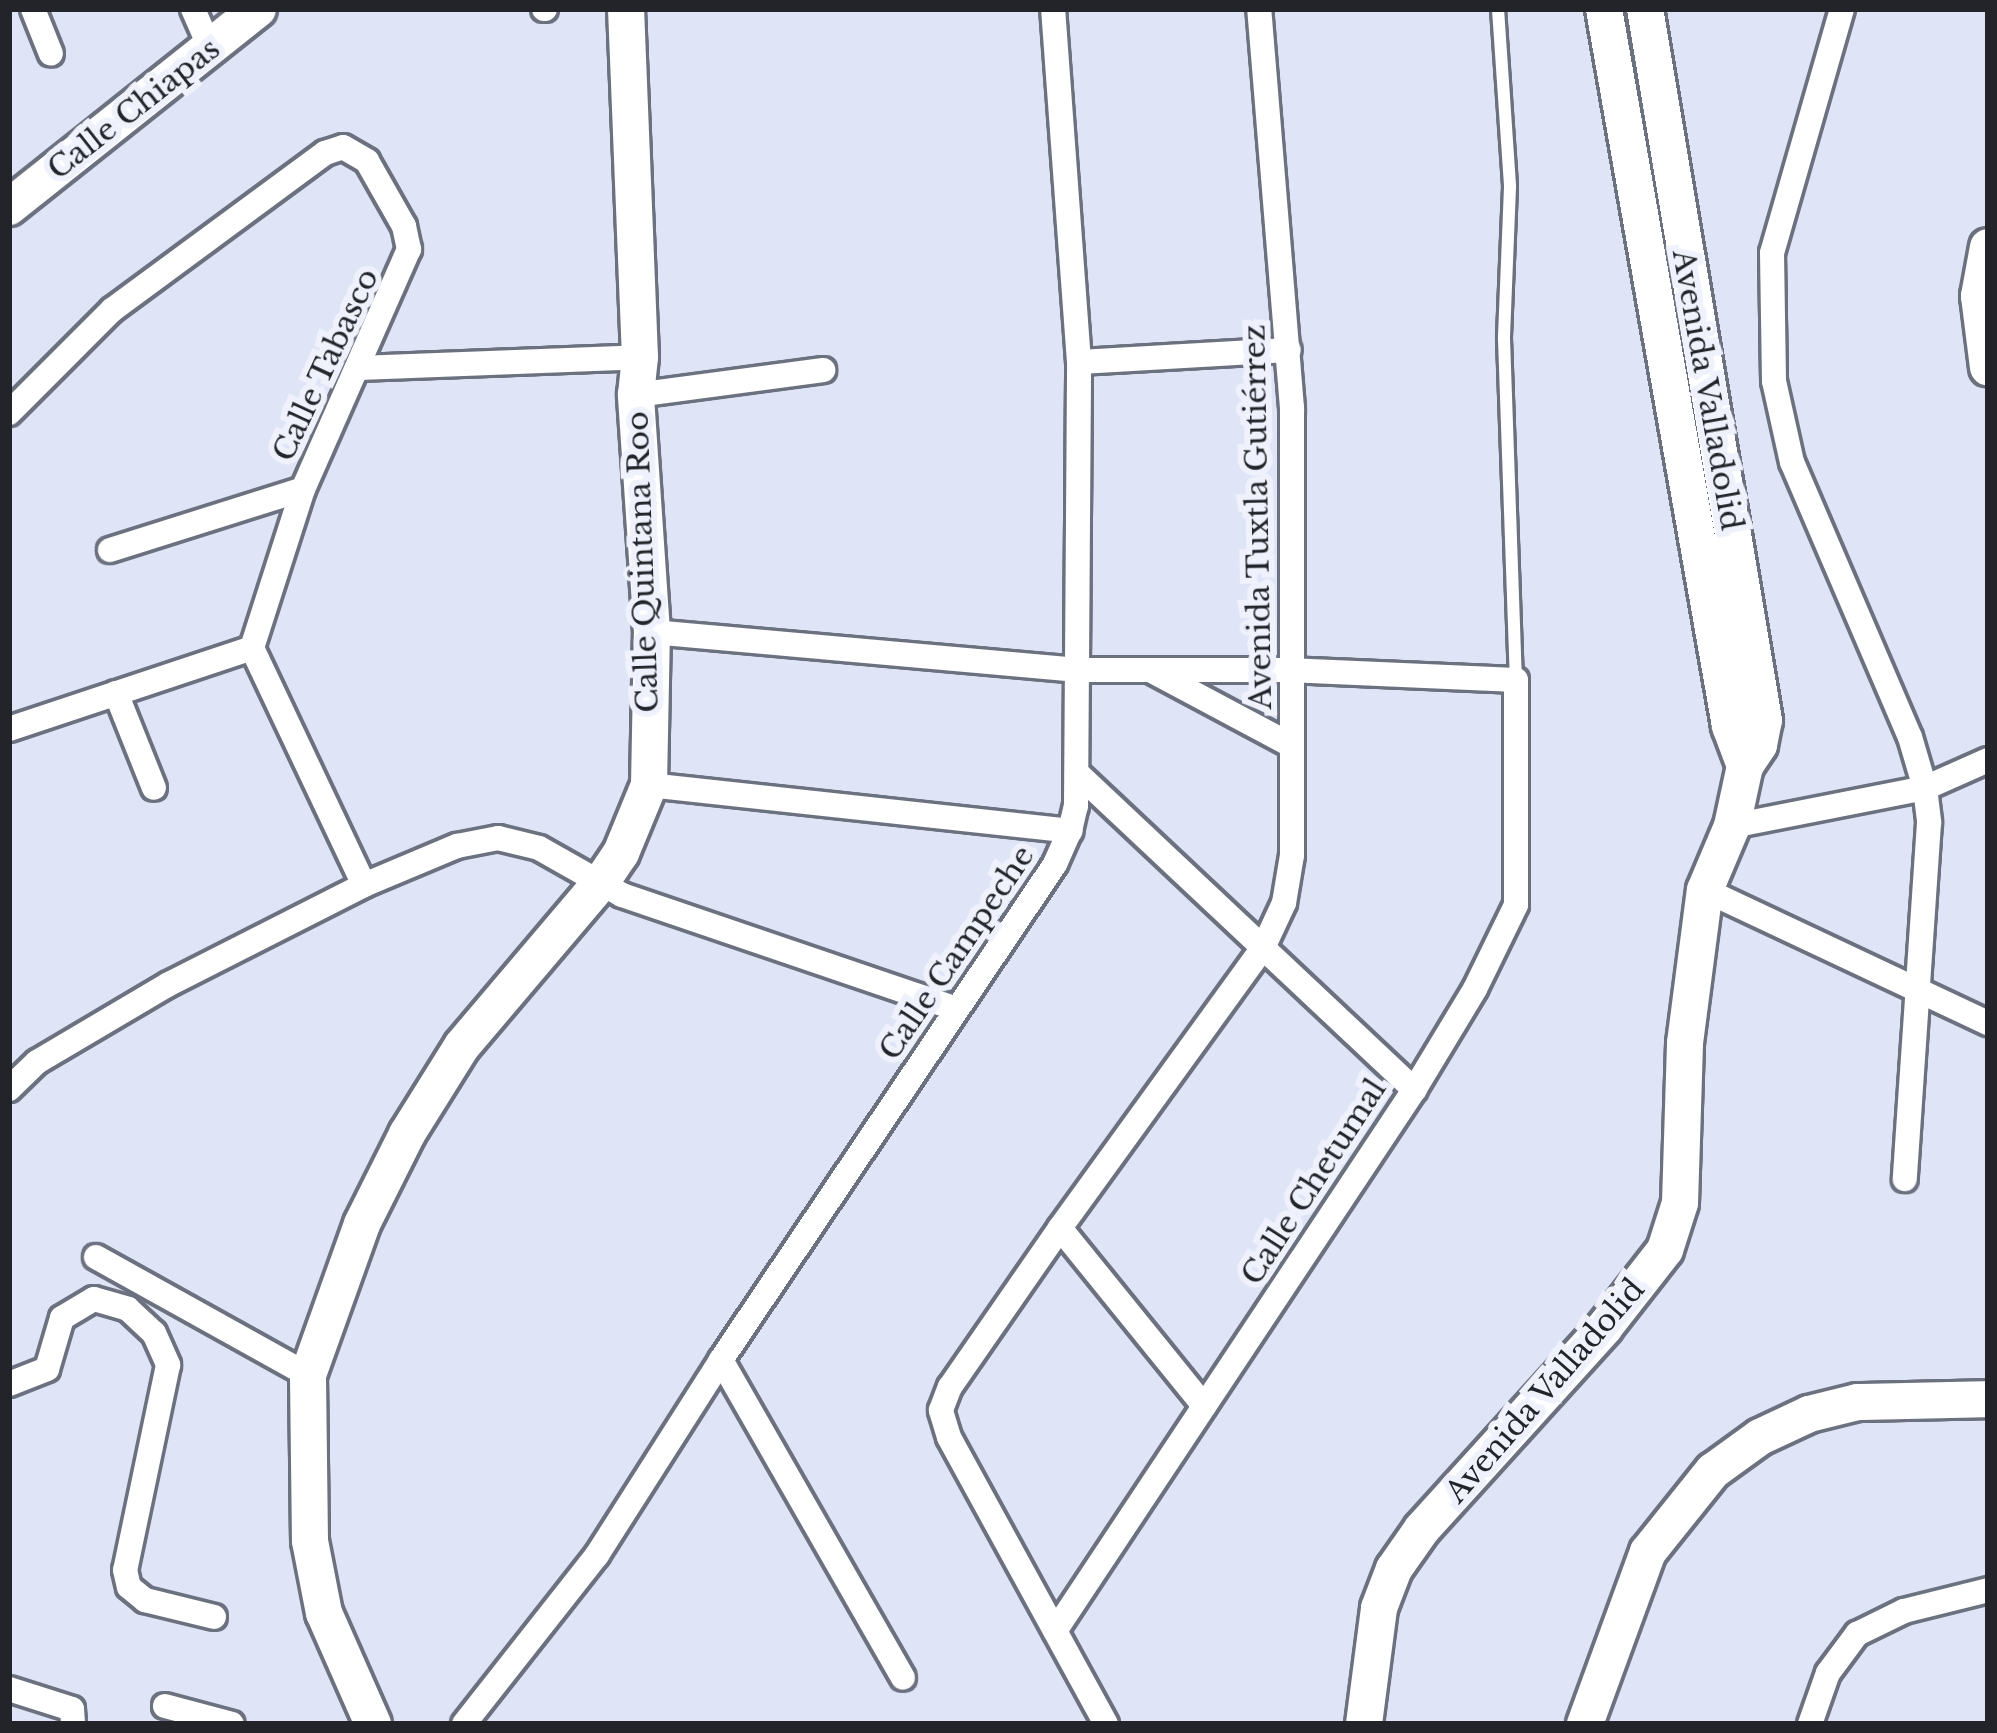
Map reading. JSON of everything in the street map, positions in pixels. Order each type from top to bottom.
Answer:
[{"type":"street","points":[[33,9],[51,54]]},
{"type":"street","points":[[194,9],[211,50]]},
{"type":"street","points":[[210,9],[211,50]]},
{"type":"street","name":"Calle Chiapas","points":[[9,207],[258,9]]},
{"type":"street","name":"Calle Quintana Roo","points":[[373,1724],[324,1613],[310,1540],[308,1376],[362,1224],[407,1134],[462,1046],[602,881],[621,853],[649,785],[652,632],[636,395],[640,357],[626,9]]},
{"type":"street","name":"Calle Campeche","points":[[464,1724],[572,1592],[1055,864],[1070,831],[1077,773],[1079,362],[1053,9]]},
{"type":"street","name":"Avenida Tuxtla Gutiérrez","points":[[1055,1631],[950,1437],[941,1409],[950,1387],[1060,1228],[1263,948],[1284,903],[1292,855],[1289,350],[1259,9]]},
{"type":"street","name":"Avenida Valladolid","points":[[1604,9],[1730,726],[1744,766]]},
{"type":"street","name":"Avenida Valladolid","points":[[1364,1724],[1379,1608],[1394,1569],[1422,1529],[1604,1328],[1666,1250],[1680,1203],[1685,1043],[1705,890],[1732,826],[1744,766],[1759,745],[1764,720],[1646,9]]},
{"type":"street","points":[[1841,9],[1772,253],[1774,381],[1792,462],[1910,737],[1925,788],[1929,823],[1914,986],[1905,1179]]},
{"type":"street","name":"Calle Tabasco","points":[[9,412],[112,310],[325,153],[343,147],[367,161],[404,226],[409,249],[303,489],[251,648]]},
{"type":"street","points":[[1988,247],[1979,296],[1988,367]]},
{"type":"street","points":[[1079,362],[1289,350]]},
{"type":"street","points":[[359,368],[640,357]]},
{"type":"street","points":[[636,395],[824,370]]},
{"type":"street","points":[[110,550],[303,489]]},
{"type":"street","points":[[652,632],[1078,670],[1288,670],[1516,680],[1516,905],[1475,989],[1414,1090]]},
{"type":"street","points":[[9,729],[251,648],[364,885]]},
{"type":"street","points":[[1151,671],[1291,745]]},
{"type":"street","points":[[116,693],[154,788]]},
{"type":"street","points":[[1732,826],[1925,788],[1988,760]]},
{"type":"street","name":"Calle Chetumal","points":[[1055,1631],[1414,1090],[1077,773]]},
{"type":"street","points":[[649,785],[1070,831]]},
{"type":"street","points":[[9,1090],[37,1062],[169,984],[364,885],[457,846],[498,838],[539,848],[622,895],[956,1009]]},
{"type":"street","points":[[1705,890],[1988,1023]]},
{"type":"street","points":[[1060,1228],[1204,1406]]},
{"type":"street","points":[[96,1257],[308,1376]]},
{"type":"street","points":[[9,1384],[46,1369],[62,1318],[94,1299],[128,1309],[154,1333],[168,1365],[125,1570],[128,1587],[145,1600],[214,1617]]},
{"type":"street","points":[[722,1360],[903,1678]]},
{"type":"street","points":[[1585,1724],[1648,1552],[1712,1471],[1760,1437],[1809,1414],[1858,1402],[1988,1399]]},
{"type":"street","points":[[1810,1724],[1828,1673],[1857,1634],[1904,1610],[1988,1590]]},
{"type":"street","points":[[1055,1631],[1106,1724]]},
{"type":"street","points":[[9,1689],[71,1709],[73,1724]]},
{"type":"street","points":[[165,1706],[232,1724]]},
{"type":"lane","points":[[1498,9],[1510,187],[1504,339],[1516,680]]}]
